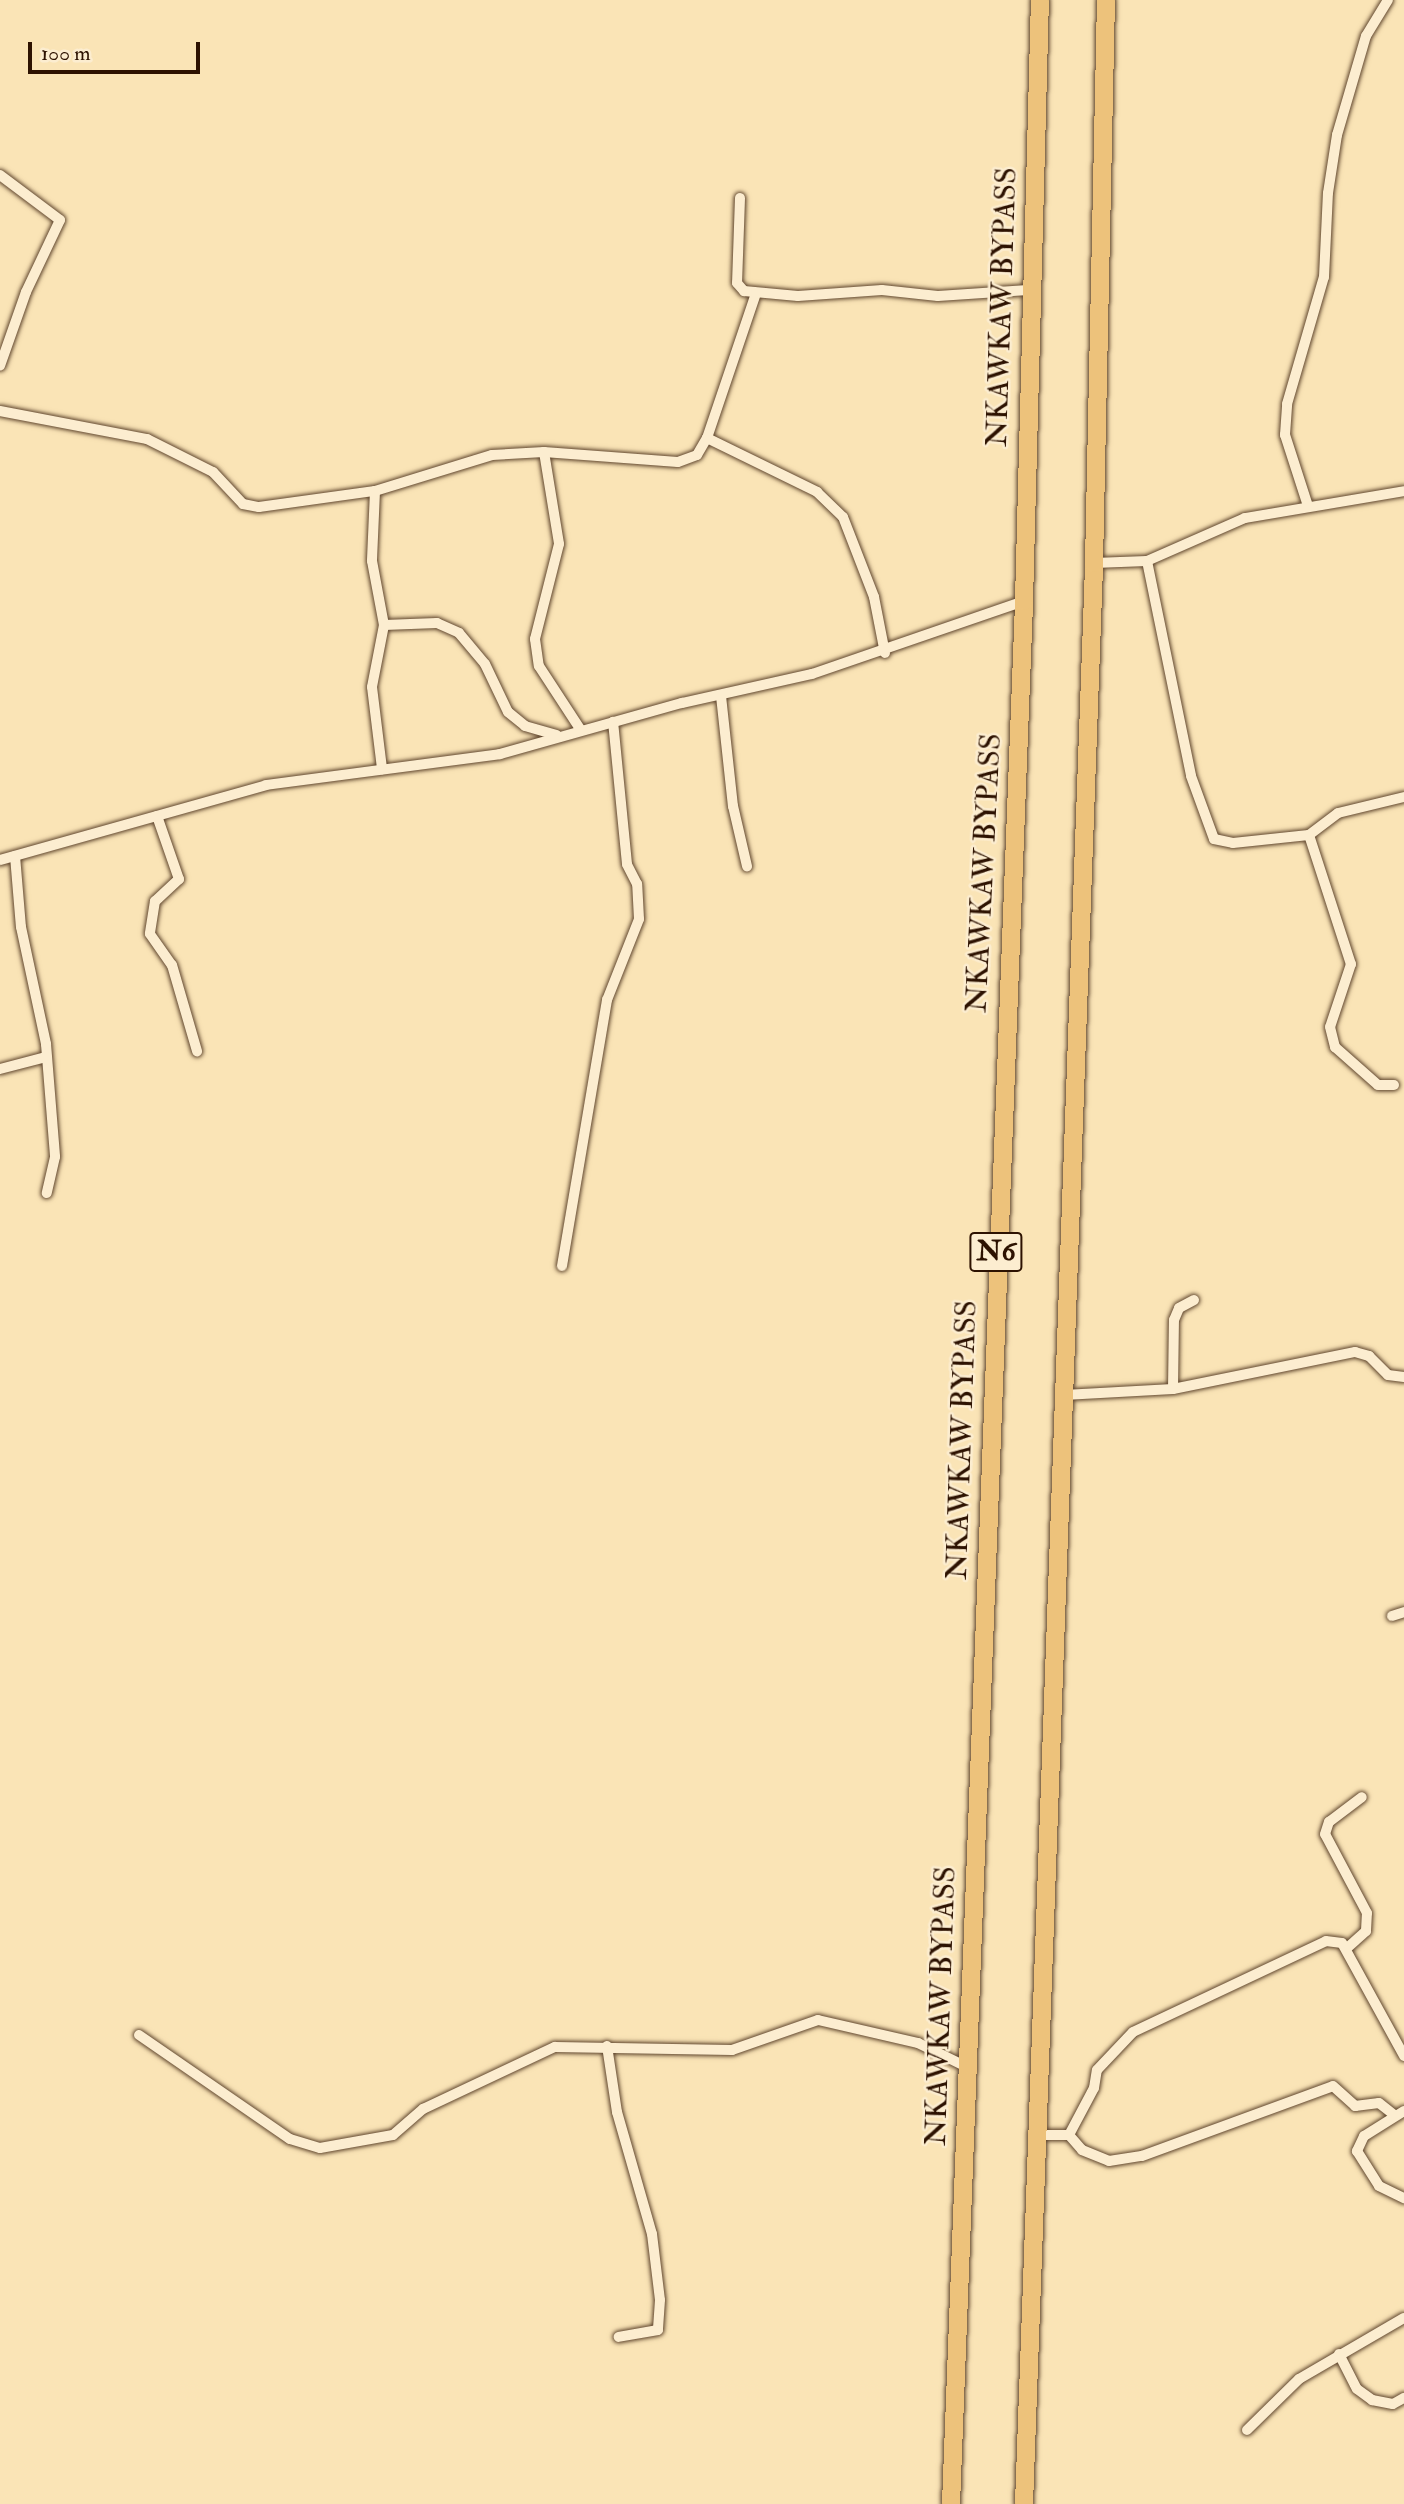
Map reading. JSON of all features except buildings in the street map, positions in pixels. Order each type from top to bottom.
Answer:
[{"type":"highway","name":"NKAWKAW BYPASS","points":[[951,2504],[1024,601],[1028,290],[1040,0]]},
{"type":"highway","name":"N6","points":[[1024,2504],[1034,2135],[1094,563],[1106,0]]},
{"type":"street","points":[[1308,506],[1285,435],[1287,404],[1324,277],[1328,193],[1337,135],[1366,36],[1388,0]]},
{"type":"street","points":[[0,175],[60,220],[26,292],[0,366]]},
{"type":"street","points":[[740,198],[737,283],[744,291],[882,290],[938,296],[1028,290]]},
{"type":"street","points":[[0,411],[147,439],[213,472],[243,504],[375,491],[492,455],[544,452],[678,462],[697,455],[707,438],[756,293]]},
{"type":"street","points":[[707,438],[817,492],[843,517],[874,597],[885,653]]},
{"type":"street","points":[[544,452],[559,544],[535,639],[539,666],[580,729]]},
{"type":"street","points":[[375,491],[372,561],[384,625],[372,687],[382,769]]},
{"type":"street","points":[[1094,563],[1147,561],[1245,518],[1404,491]]},
{"type":"street","points":[[1147,561],[1172,695],[1207,829],[1222,843],[1309,835],[1338,813],[1404,797]]},
{"type":"street","points":[[0,860],[266,785],[500,754],[580,729],[885,653],[1024,601]]},
{"type":"street","points":[[384,625],[437,623],[459,633],[485,664],[508,712],[525,726],[557,736]]},
{"type":"street","points":[[721,696],[733,806],[747,866]]},
{"type":"street","points":[[562,1266],[607,1000],[639,919],[638,884],[627,864],[613,722]]},
{"type":"street","points":[[157,816],[179,879],[155,901],[150,934],[172,965],[197,1051]]},
{"type":"street","points":[[1309,835],[1351,964],[1330,1027],[1335,1047],[1378,1085],[1394,1085]]},
{"type":"street","points":[[15,856],[20,927],[46,1057],[55,1157],[47,1193]]},
{"type":"street","points":[[0,1069],[46,1057]]},
{"type":"street","points":[[1173,1389],[1174,1320],[1179,1308],[1194,1300]]},
{"type":"street","points":[[1064,1395],[1173,1389],[1354,1352],[1369,1356],[1388,1374],[1404,1377]]},
{"type":"street","points":[[1392,1616],[1404,1612]]},
{"type":"street","points":[[1346,1949],[1366,1931],[1367,1913],[1325,1834],[1329,1822],[1362,1797]]},
{"type":"street","points":[[1069,2135],[1094,2088],[1097,2070],[1126,2037],[1311,1946],[1336,1941],[1346,1949],[1404,2056]]},
{"type":"street","points":[[139,2035],[290,2139],[320,2148],[393,2135],[423,2109],[539,2051],[607,2046],[732,2050],[818,2020],[902,2038],[967,2067]]},
{"type":"street","points":[[607,2046],[617,2112],[652,2234],[660,2300],[658,2330],[619,2337]]},
{"type":"street","points":[[1034,2135],[1069,2135],[1082,2150],[1109,2161],[1142,2157],[1334,2086],[1355,2106],[1378,2103],[1399,2113]]},
{"type":"street","points":[[1399,2113],[1364,2137],[1357,2151],[1379,2186],[1404,2197]]},
{"type":"street","points":[[1247,2430],[1284,2390],[1339,2354],[1404,2318]]},
{"type":"street","points":[[1339,2354],[1357,2389],[1372,2400],[1392,2404],[1404,2398]]}]
